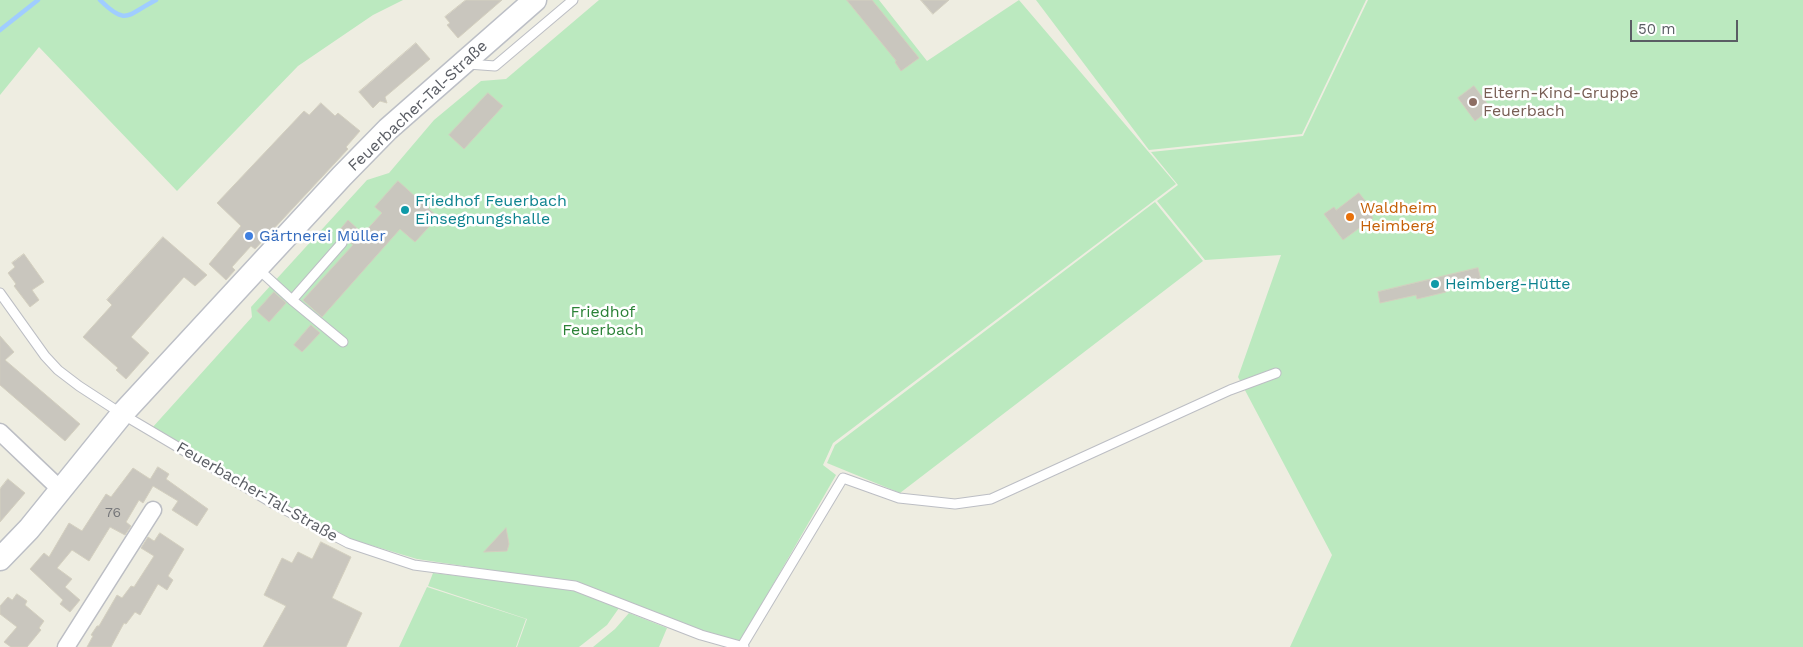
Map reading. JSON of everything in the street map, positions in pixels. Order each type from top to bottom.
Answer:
[{"type":"main road","name":"Feuerbacher-Tal-Straße","points":[[0,559],[61,490],[122,414],[257,267],[388,130],[535,0]]},
{"type":"street","points":[[0,432],[61,490]]},
{"type":"street","points":[[66,647],[154,510]]},
{"type":"lane","points":[[463,64],[495,66],[573,0]]},
{"type":"lane","points":[[292,300],[342,243]]},
{"type":"lane","points":[[257,267],[292,300],[344,342]]},
{"type":"lane","points":[[0,293],[45,356],[58,370],[122,414]]},
{"type":"lane","points":[[743,646],[843,478],[899,498],[956,504],[991,499],[1230,390],[1276,373]]},
{"type":"lane","name":"Feuerbacher-Tal-Straße","points":[[122,414],[274,504],[348,543],[414,565],[575,586],[701,635],[743,646]]},
{"type":"green space","points":[[0,0],[403,0],[373,15],[298,66],[177,191],[39,47],[0,95]]},
{"type":"green space","name":"Friedhof Feuerbach","points":[[599,0],[879,0],[927,61],[1019,0],[1176,184],[833,443],[823,465],[836,475],[740,642],[696,630],[577,583],[417,559],[330,533],[152,428],[252,317],[251,307],[367,180],[389,173],[434,120],[481,81],[506,79]]},
{"type":"green space","points":[[1036,0],[1366,0],[1302,134],[1149,150]]},
{"type":"green space","points":[[1368,0],[1803,0],[1803,647],[1290,647],[1332,555],[1238,377],[1281,255],[1205,260],[1157,201],[1178,185],[1151,152],[1303,136]]},
{"type":"green space","points":[[1155,202],[1203,261],[900,493],[827,463],[835,445]]},
{"type":"green space","points":[[433,573],[574,589],[619,608],[607,625],[579,647],[517,647],[527,619],[428,586]]},
{"type":"green space","points":[[427,587],[526,619],[516,647],[399,647]]},
{"type":"green space","points":[[629,613],[667,628],[659,647],[593,647],[615,629]]},
{"type":"building","points":[[466,0],[502,0],[458,38],[447,25],[450,23],[445,17]]},
{"type":"building","points":[[847,0],[872,0],[919,58],[901,71],[896,61]]},
{"type":"building","points":[[921,0],[949,0],[933,14]]},
{"type":"building","points":[[416,43],[430,59],[385,97],[387,103],[380,101],[373,108],[359,92]]},
{"type":"building","name":"Eltern-Kind-Gruppe Feuerbach","points":[[1474,86],[1489,106],[1484,110],[1486,112],[1475,121],[1458,98]]},
{"type":"building","points":[[488,93],[503,106],[464,149],[449,135]]},
{"type":"building","points":[[321,103],[335,116],[338,113],[360,131],[346,147],[348,149],[255,249],[251,246],[232,267],[235,270],[226,280],[209,264],[241,226],[217,203],[304,111],[309,115]]},
{"type":"building","points":[[398,181],[438,217],[415,242],[400,229],[322,317],[303,300],[353,245],[338,232],[348,220],[363,234],[382,213],[375,207]]},
{"type":"building","points":[[1359,193],[1370,207],[1367,209],[1373,218],[1343,240],[1324,214],[1334,207],[1336,210]]},
{"type":"building","points":[[163,237],[207,275],[195,286],[184,277],[131,337],[149,353],[126,379],[116,370],[118,368],[83,337],[112,305],[107,300]]},
{"type":"building","points":[[24,254],[44,282],[32,290],[39,300],[30,307],[14,286],[16,284],[8,273],[15,267],[12,263]]},
{"type":"building","name":"Heimberg-Hütte","points":[[1478,268],[1481,280],[1445,288],[1446,292],[1417,299],[1416,295],[1380,303],[1378,292]]},
{"type":"building","points":[[274,292],[286,303],[269,322],[257,311]]},
{"type":"building","points":[[311,325],[320,333],[302,352],[294,345]]},
{"type":"building","points":[[0,336],[14,352],[5,360],[80,424],[65,441],[0,385]]},
{"type":"building","points":[[158,467],[169,474],[166,479],[208,509],[197,526],[172,510],[178,501],[153,486],[143,503],[139,500],[126,522],[131,526],[125,535],[110,527],[89,561],[72,550],[57,568],[72,579],[65,587],[80,600],[70,612],[60,604],[63,600],[30,569],[44,553],[49,557],[69,523],[82,531],[106,494],[111,497],[133,468],[150,479]]},
{"type":"building","points":[[8,479],[25,493],[0,522],[0,489]]},
{"type":"building","points":[[506,528],[509,544],[507,551],[484,552]]},
{"type":"building","points":[[160,533],[184,549],[168,576],[173,580],[167,590],[158,584],[140,615],[135,612],[126,624],[124,623],[111,647],[87,647],[93,636],[91,635],[99,626],[117,595],[122,598],[131,586],[134,587],[154,556],[141,548],[148,537],[154,541]]},
{"type":"building","points":[[321,542],[351,557],[332,598],[362,613],[346,647],[263,647],[286,606],[264,595],[282,558],[292,563],[298,552],[312,559]]},
{"type":"building","points":[[17,594],[27,601],[25,605],[44,621],[39,628],[41,630],[27,647],[11,647],[4,642],[17,627],[0,614],[0,606],[8,597],[12,600]]},
{"type":"waterway","points":[[0,30],[38,0]]},
{"type":"waterway","points":[[100,0],[122,16],[133,13],[156,0]]},
{"type":"place","name":"Eltern-Kind-Gruppe Feuerbach","points":[[1473,102]]},
{"type":"place","name":"Friedhof Feuerbach Einsegnungshalle","points":[[405,210]]},
{"type":"place","name":"Waldheim Heimberg","points":[[1350,217]]},
{"type":"place","name":"Gärtnerei Müller","points":[[249,236]]},
{"type":"place","name":"Heimberg-Hütte","points":[[1435,284]]}]
